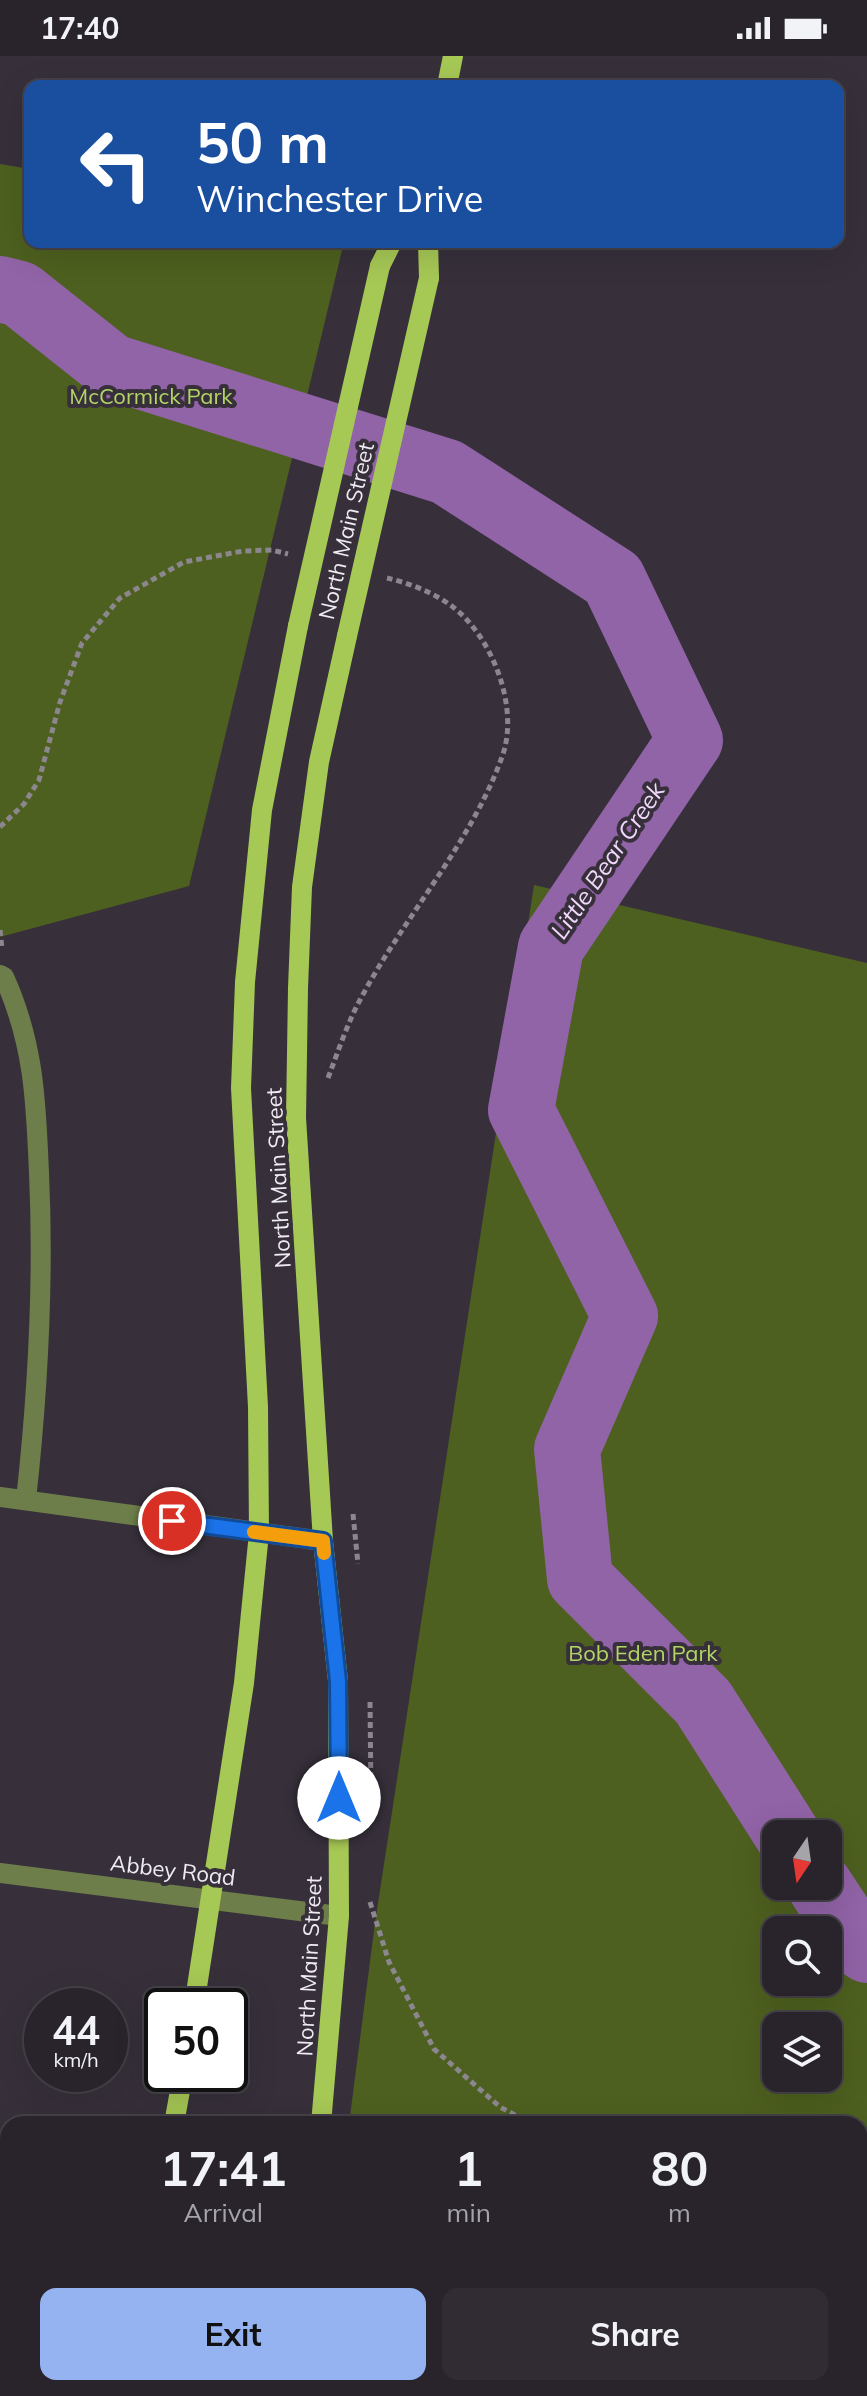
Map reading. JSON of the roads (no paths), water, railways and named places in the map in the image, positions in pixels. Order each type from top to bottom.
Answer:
[{"type":"main road","points":[[448,80],[453,56]]},
{"type":"main road","name":"North Main Street","points":[[197,1988],[244,1683],[259,1533],[258,1407],[241,1088],[245,982],[262,810],[298,626],[380,266],[389,248]]},
{"type":"main road","name":"North Main Street","points":[[322,2116],[339,1916],[338,1681],[323,1541],[296,1118],[302,887],[317,778],[429,278],[428,248]]},
{"type":"main road","points":[[175,2116],[180,2092]]},
{"type":"street","points":[[0,975],[4,977],[22,1017],[35,1080],[42,1249],[36,1407],[26,1500]]},
{"type":"street","points":[[0,1497],[323,1541]]},
{"type":"street","name":"Abbey Road","points":[[0,1873],[339,1916]]},
{"type":"waterway","name":"Little Bear Creek","points":[[0,289],[20,294],[112,367],[447,472],[613,579],[690,740],[551,947],[521,1110],[625,1316],[567,1449],[580,1579],[703,1702],[778,1820]]},
{"type":"waterway","name":"Little Bear Creek","points":[[829,1900],[856,1941],[867,1950]]},
{"type":"park label","name":"McCormick Park","points":[[151,396]]},
{"type":"park label","name":"Bob Eden Park","points":[[643,1653]]}]
